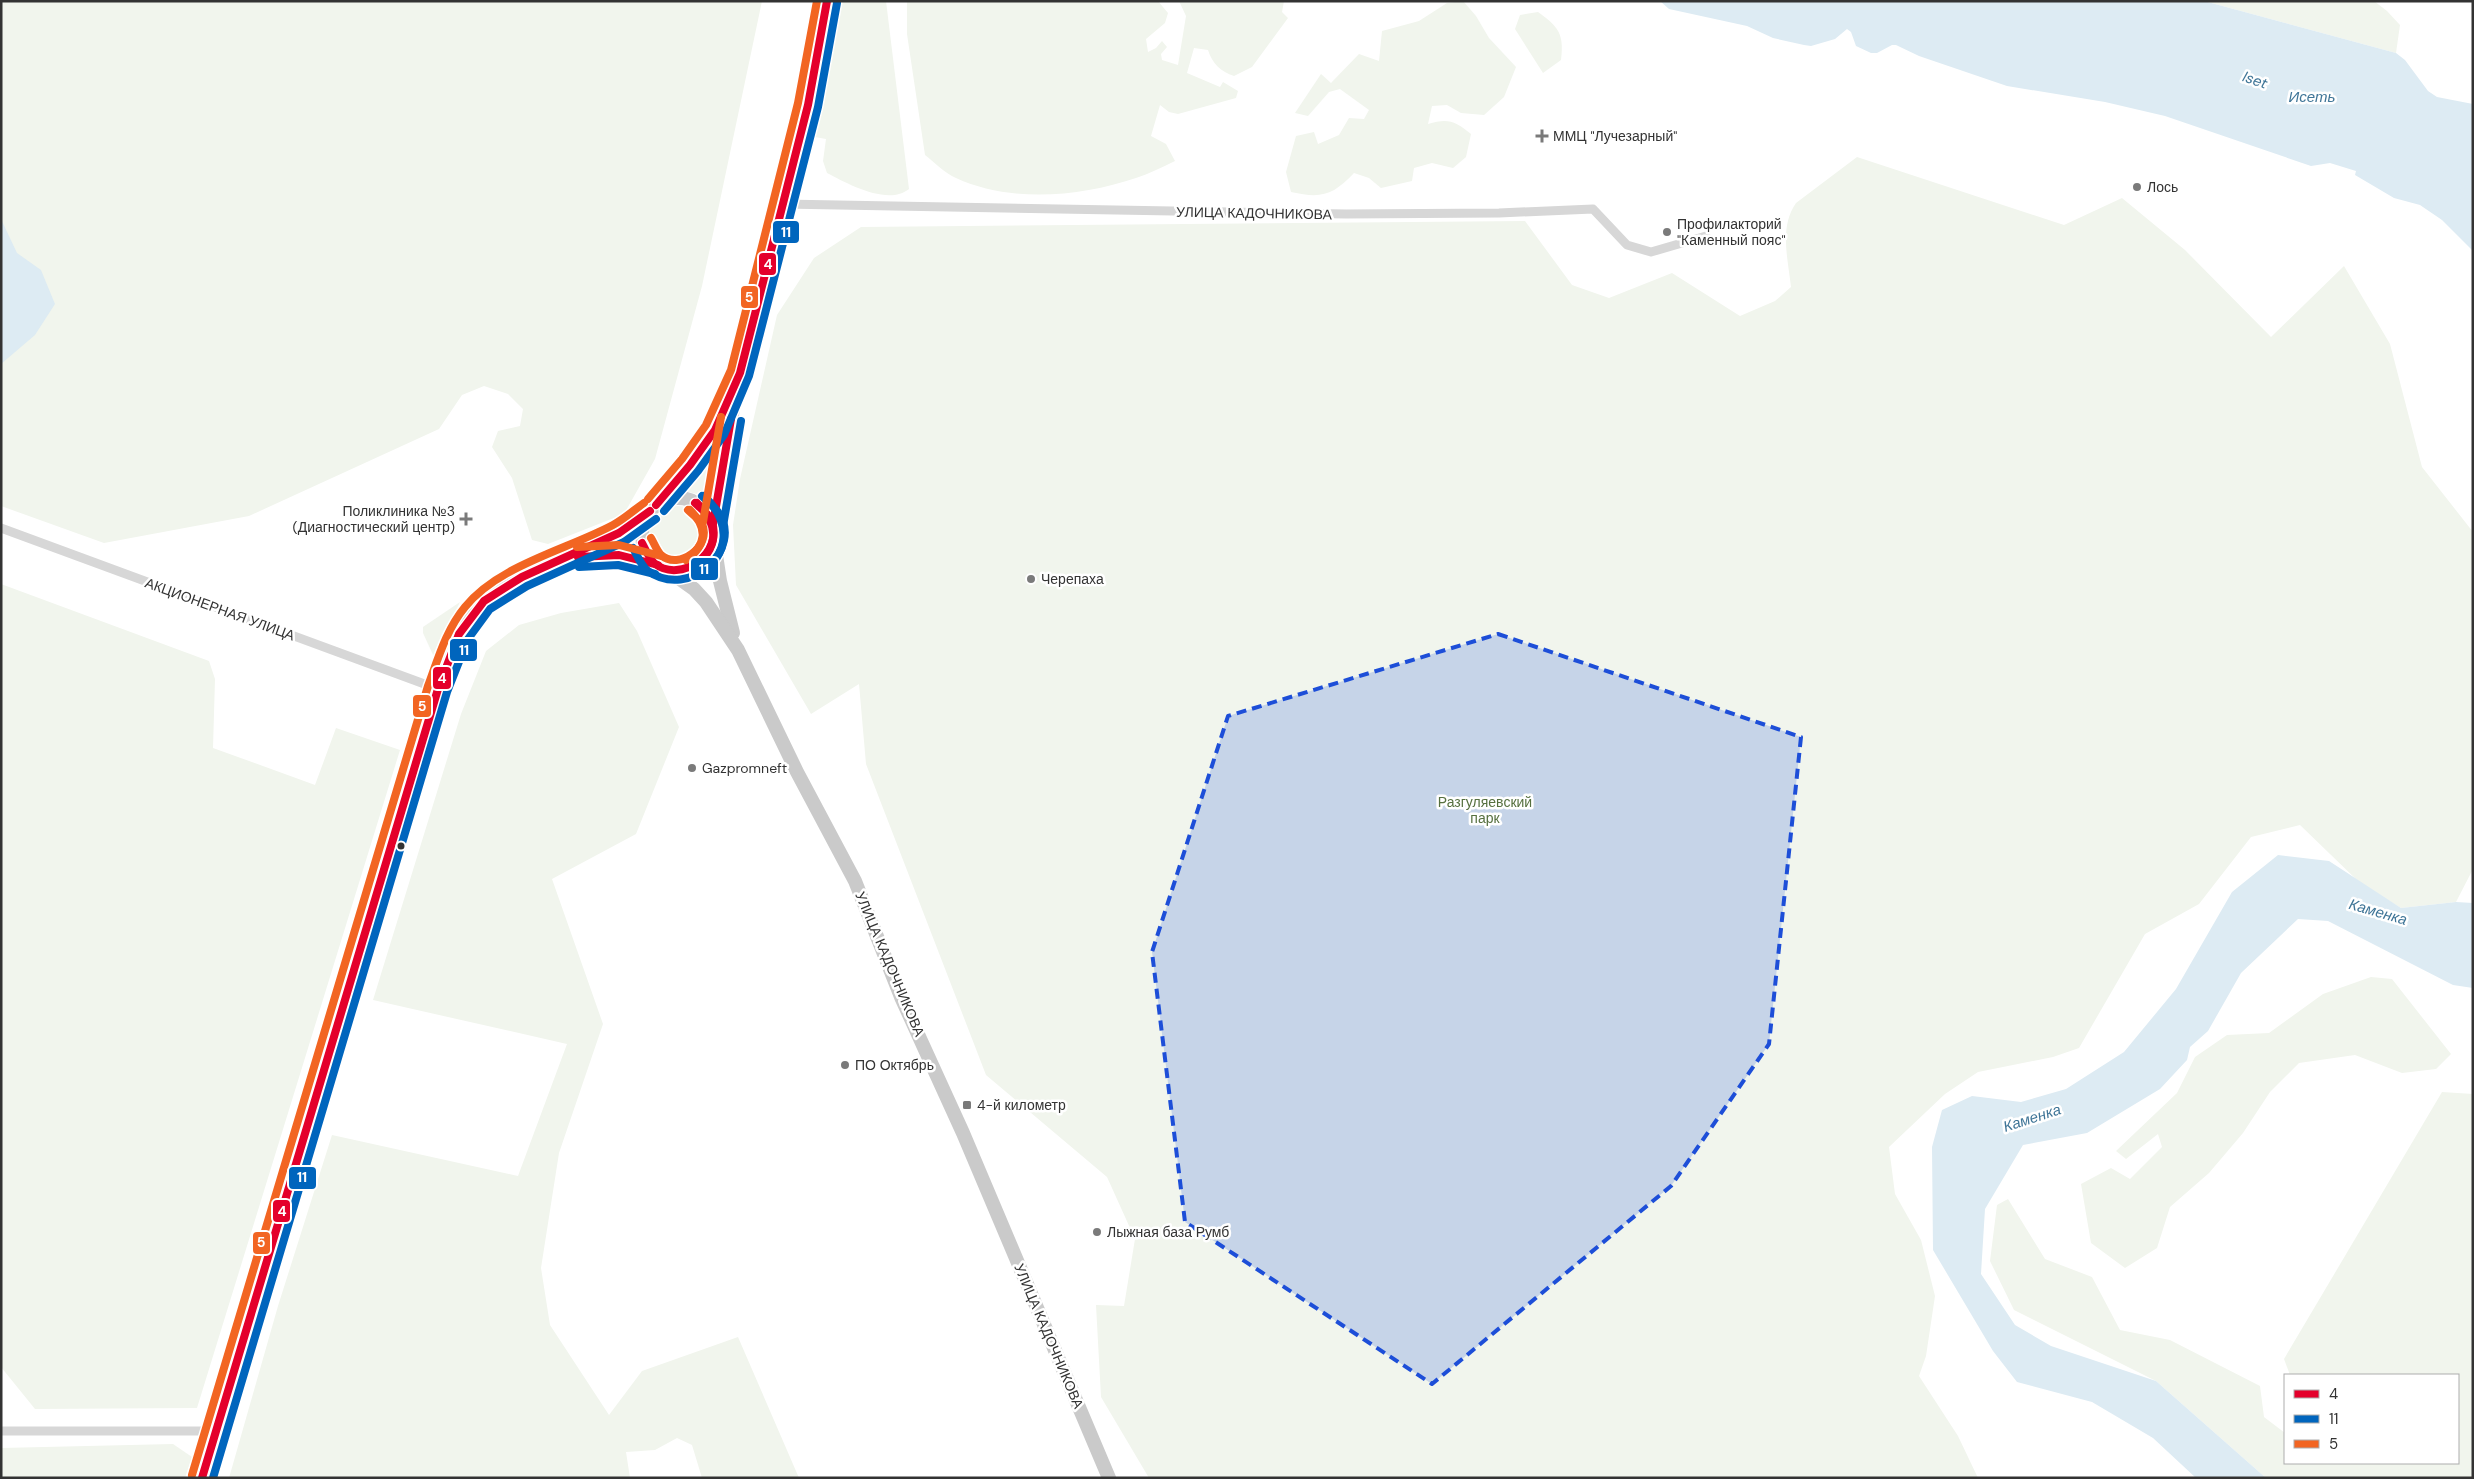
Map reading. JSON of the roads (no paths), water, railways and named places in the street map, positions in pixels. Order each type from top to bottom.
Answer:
[{"type":"main road","points":[[738,650],[725,607],[714,542],[713,524],[723,454],[740,373],[808,105],[827,1]]},
{"type":"main road","points":[[738,650],[706,602],[694,589],[652,560],[643,544],[642,527],[653,508],[690,465],[715,430],[740,373]]},
{"type":"main road","points":[[202,1478],[438,689],[459,634],[479,606],[506,586],[624,530],[653,508],[672,498],[689,500],[704,509],[713,524]]},
{"type":"main road","points":[[565,559],[611,553],[638,558],[662,567],[684,570],[692,568],[706,558],[714,542]]},
{"type":"main road","name":"УЛИЦА КАДОЧНИКОВА","points":[[738,650],[797,772],[855,881],[901,997],[963,1134],[1110,1478]]},
{"type":"street","name":"УЛИЦА КАДОЧНИКОВА","points":[[783,204],[806,206],[1346,214],[1499,213],[1593,209],[1627,245],[1651,252],[1706,236]]},
{"type":"street","name":"АКЦИОНЕРНАЯ УЛИЦА","points":[[1,528],[438,689]]},
{"type":"street","points":[[1,1431],[215,1431]]},
{"type":"water","name":"Исеть","points":[[1660,1],[2204,1],[2396,53],[2405,60],[2428,91],[2437,97],[2473,104],[2473,251],[2442,220],[2420,205],[2394,198],[2355,175],[2356,171],[2330,163],[2311,166],[2165,116],[2105,102],[2007,86],[1919,56],[1896,45],[1892,45],[1877,53],[1871,53],[1856,46],[1851,32],[1847,29],[1835,39],[1811,46],[1804,45],[1773,38],[1747,26],[1669,9]]},
{"type":"water","points":[[1,219],[17,253],[41,270],[55,304],[35,335],[1,364]]},
{"type":"water","name":"Каменка","points":[[2278,855],[2329,861],[2401,908],[2456,902],[2473,903],[2473,988],[2453,985],[2328,921],[2298,919],[2241,973],[2208,1031],[2190,1047],[2187,1060],[2160,1089],[2087,1133],[2023,1145],[1985,1209],[1981,1274],[2015,1325],[2051,1346],[2156,1381],[2266,1478],[2196,1478],[2153,1438],[2092,1402],[2017,1382],[1993,1351],[1933,1250],[1932,1147],[1942,1110],[1972,1096],[2021,1102],[2066,1089],[2124,1052],[2176,989],[2232,892]]},
{"type":"place","name":"ММЦ \"Лучезарный\"","points":[[1542,136]]},
{"type":"place","name":"Лось","points":[[2137,187]]},
{"type":"place","name":"Профилакторий \"Каменный пояс\"","points":[[1667,232]]},
{"type":"place","name":"Поликлиника №3 (Диагностический центр)","points":[[466,519]]},
{"type":"place","name":"Черепаха","points":[[1031,579]]},
{"type":"place","name":"Gazpromneft","points":[[692,768]]},
{"type":"place","name":"ПО Октябрь","points":[[845,1065]]},
{"type":"place","name":"4-й километр","points":[[967,1105]]},
{"type":"place","name":"Лыжная база Румб","points":[[1097,1232]]},
{"type":"water label","name":"Iset","points":[[2255,80]]},
{"type":"park label","name":"Разгуляевский парк","points":[[1485,810]]}]
